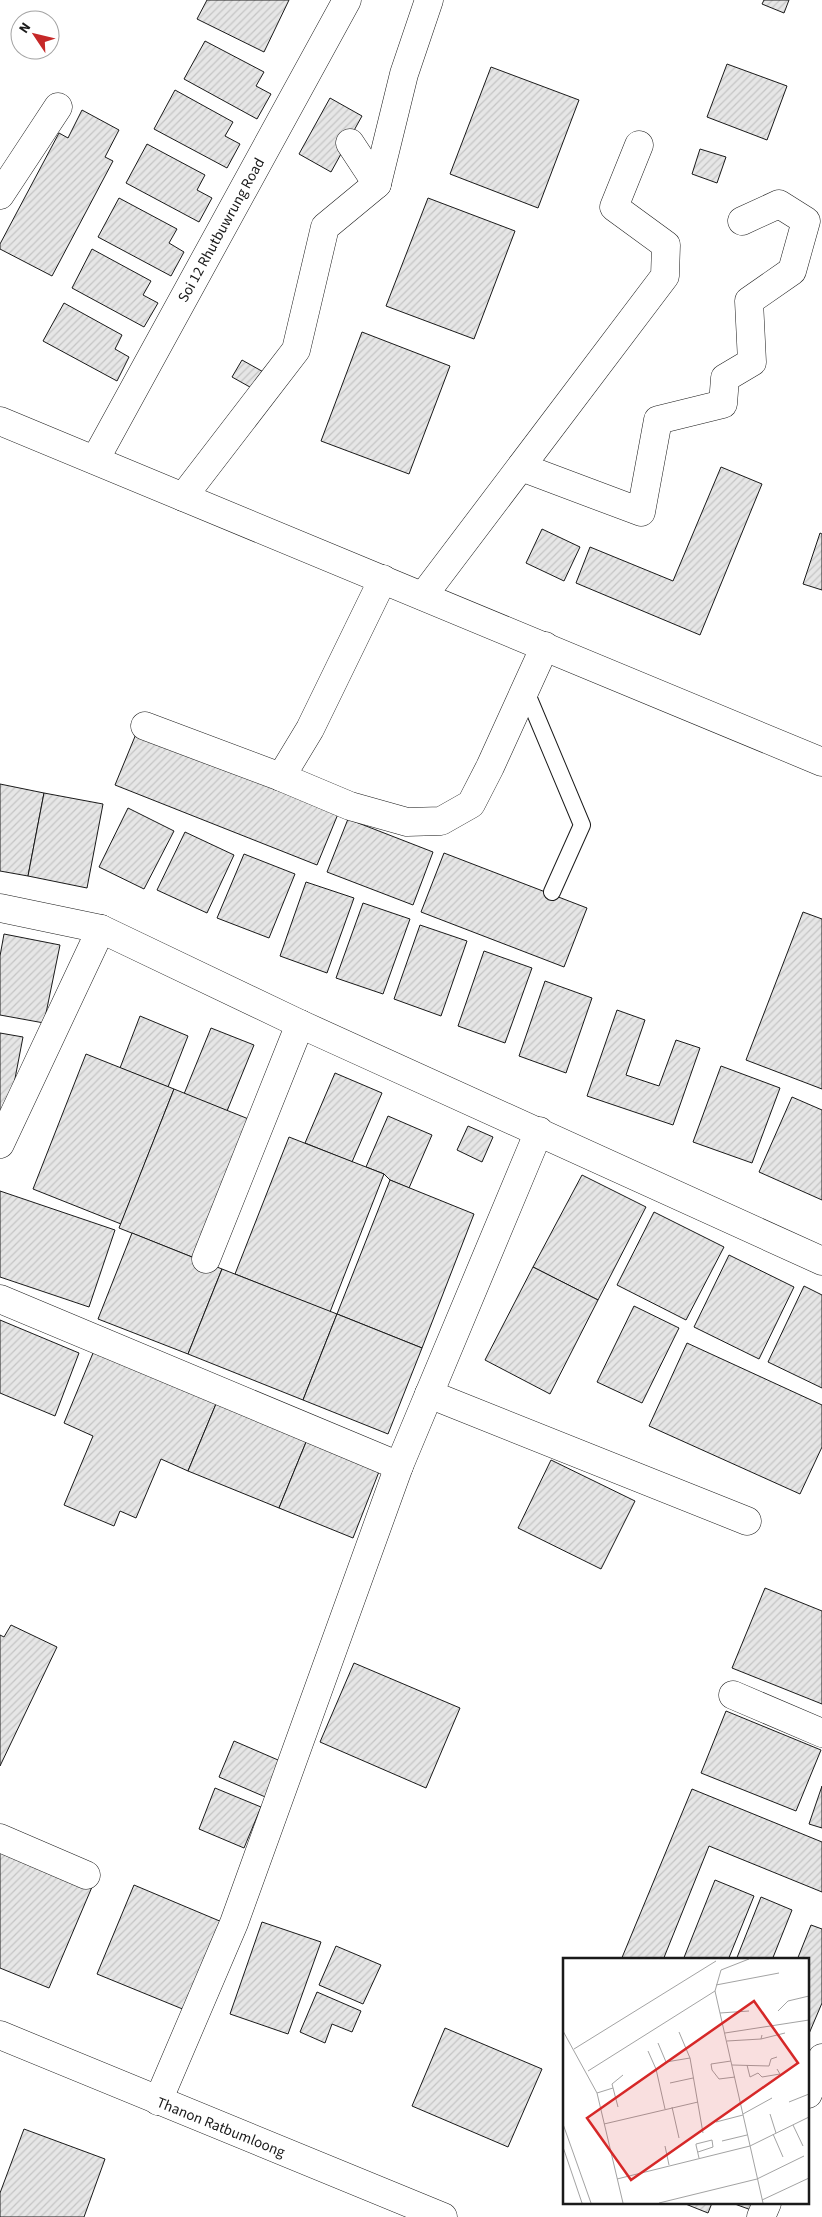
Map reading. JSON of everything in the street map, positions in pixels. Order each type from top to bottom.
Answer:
[{"type":"street","name":"Soi 12 Rhutbuwrung Road","points":[[95,460],[347,0]]},
{"type":"street","points":[[183,497],[296,350],[325,227],[377,184],[404,74],[429,0]]},
{"type":"street","points":[[0,195],[58,108]]},
{"type":"street","points":[[350,143],[377,184]]},
{"type":"street","points":[[423,596],[665,276],[666,245],[614,207],[639,145]]},
{"type":"street","points":[[521,467],[642,512],[658,420],[723,404],[726,378],[752,362],[749,301],[792,271],[806,221],[779,204],[742,221]]},
{"type":"street","points":[[0,422],[822,762]]},
{"type":"street","points":[[281,777],[310,729],[384,580]]},
{"type":"street","points":[[145,726],[281,777],[350,806],[407,822],[441,821],[471,804],[490,767],[545,646]]},
{"type":"street","points":[[0,908],[101,929],[300,1024],[822,1261]]},
{"type":"street","points":[[0,1144],[101,929]]},
{"type":"street","points":[[206,1260],[300,1024]]},
{"type":"street","points":[[158,2101],[234,1923],[399,1466],[539,1131]]},
{"type":"street","points":[[0,1299],[399,1466]]},
{"type":"street","points":[[430,1394],[747,1521]]},
{"type":"street","points":[[733,1695],[822,1733]]},
{"type":"street","points":[[0,1838],[86,1875]]},
{"type":"street","name":"Thanon Ratbumloong","points":[[0,2035],[443,2217]]},
{"type":"street","points":[[810,2089],[822,2058]]},
{"type":"street","points":[[761,2217],[767,2204]]},
{"type":"lane","points":[[525,689],[582,825],[552,892]]},
{"type":"building","points":[[207,0],[289,0],[264,52],[197,19]]},
{"type":"building","points":[[764,0],[789,0],[784,13],[762,4]]},
{"type":"building","points":[[205,41],[264,72],[256,86],[271,94],[257,119],[184,79]]},
{"type":"building","points":[[727,64],[787,86],[767,140],[707,117]]},
{"type":"building","points":[[491,67],[579,100],[538,208],[450,174]]},
{"type":"building","points":[[175,90],[233,122],[225,136],[240,144],[227,168],[154,129]]},
{"type":"building","points":[[330,98],[362,116],[331,172],[299,154]]},
{"type":"building","points":[[82,110],[119,130],[105,157],[113,161],[52,276],[0,249],[0,244],[59,133],[68,138]]},
{"type":"building","points":[[147,144],[205,175],[197,190],[212,198],[199,222],[126,183]]},
{"type":"building","points":[[700,149],[726,157],[717,183],[692,174]]},
{"type":"building","points":[[119,198],[177,229],[169,243],[184,252],[171,276],[98,237]]},
{"type":"building","points":[[428,198],[515,231],[474,339],[386,306]]},
{"type":"building","points":[[92,249],[151,281],[143,295],[158,303],[144,327],[72,288]]},
{"type":"building","points":[[64,303],[122,335],[115,349],[129,357],[117,381],[43,341]]},
{"type":"building","points":[[362,332],[450,366],[409,474],[321,441]]},
{"type":"building","points":[[242,360],[267,374],[257,391],[232,377]]},
{"type":"building","points":[[721,467],[762,484],[700,635],[576,583],[590,547],[673,581]]},
{"type":"building","points":[[542,529],[580,547],[564,581],[526,563]]},
{"type":"building","points":[[820,533],[822,534],[822,590],[803,584]]},
{"type":"building","points":[[136,734],[338,814],[317,865],[115,785]]},
{"type":"building","points":[[0,784],[44,793],[28,876],[0,871]]},
{"type":"building","points":[[44,793],[103,804],[87,888],[28,876]]},
{"type":"building","points":[[128,808],[174,831],[144,889],[99,867]]},
{"type":"building","points":[[348,819],[433,852],[413,905],[327,872]]},
{"type":"building","points":[[185,832],[234,855],[207,913],[157,890]]},
{"type":"building","points":[[444,853],[587,908],[564,967],[421,912]]},
{"type":"building","points":[[244,854],[295,874],[269,938],[217,918]]},
{"type":"building","points":[[306,882],[354,898],[327,973],[280,956]]},
{"type":"building","points":[[363,903],[410,919],[383,994],[336,978]]},
{"type":"building","points":[[803,912],[822,919],[822,1089],[746,1060]]},
{"type":"building","points":[[420,925],[467,941],[441,1016],[394,999]]},
{"type":"building","points":[[4,934],[60,945],[44,1023],[0,1015],[0,956]]},
{"type":"building","points":[[484,951],[532,968],[505,1043],[458,1026]]},
{"type":"building","points":[[545,981],[592,998],[566,1073],[519,1056]]},
{"type":"building","points":[[617,1010],[645,1020],[626,1075],[659,1086],[676,1040],[700,1048],[673,1125],[587,1096]]},
{"type":"building","points":[[140,1016],[188,1036],[168,1087],[120,1068]]},
{"type":"building","points":[[211,1028],[254,1045],[227,1111],[184,1094]]},
{"type":"building","points":[[0,1033],[23,1037],[8,1115],[0,1114]]},
{"type":"building","points":[[86,1054],[174,1089],[121,1224],[33,1189]]},
{"type":"building","points":[[721,1066],[780,1088],[752,1163],[693,1142]]},
{"type":"building","points":[[335,1073],[382,1093],[352,1162],[305,1143]]},
{"type":"building","points":[[174,1089],[251,1120],[197,1259],[119,1228]]},
{"type":"building","points":[[792,1097],[822,1110],[822,1200],[759,1172]]},
{"type":"building","points":[[388,1116],[432,1135],[409,1188],[390,1180],[384,1174],[366,1167]]},
{"type":"building","points":[[468,1126],[493,1137],[482,1162],[457,1150]]},
{"type":"building","points":[[289,1137],[384,1174],[330,1312],[235,1274]]},
{"type":"building","points":[[582,1175],[646,1207],[598,1300],[533,1267]]},
{"type":"building","points":[[390,1180],[474,1214],[422,1348],[337,1314]]},
{"type":"building","points":[[0,1191],[115,1230],[89,1307],[0,1277]]},
{"type":"building","points":[[654,1212],[724,1247],[686,1320],[617,1285]]},
{"type":"building","points":[[132,1233],[222,1269],[188,1354],[98,1319]]},
{"type":"building","points":[[729,1255],[794,1287],[759,1359],[694,1327]]},
{"type":"building","points":[[533,1267],[598,1300],[550,1394],[485,1360]]},
{"type":"building","points":[[222,1269],[337,1314],[303,1400],[188,1354]]},
{"type":"building","points":[[804,1286],[822,1295],[822,1388],[768,1362]]},
{"type":"building","points":[[634,1306],[679,1328],[642,1403],[597,1382]]},
{"type":"building","points":[[337,1314],[422,1348],[388,1434],[303,1400]]},
{"type":"building","points":[[0,1320],[79,1353],[55,1416],[0,1393]]},
{"type":"building","points":[[98,1341],[221,1392],[188,1471],[161,1459],[136,1518],[120,1511],[114,1526],[64,1505],[93,1436],[64,1423]]},
{"type":"building","points":[[687,1343],[822,1405],[822,1447],[800,1494],[649,1426]]},
{"type":"building","points":[[221,1392],[311,1430],[279,1508],[188,1471]]},
{"type":"building","points":[[311,1430],[384,1459],[353,1538],[279,1508]]},
{"type":"building","points":[[551,1460],[635,1501],[601,1569],[518,1528]]},
{"type":"building","points":[[765,1588],[822,1611],[822,1704],[732,1668]]},
{"type":"building","points":[[11,1625],[57,1647],[0,1766],[0,1635],[4,1637]]},
{"type":"building","points":[[354,1663],[460,1708],[426,1788],[320,1742]]},
{"type":"building","points":[[726,1711],[821,1750],[796,1811],[701,1773]]},
{"type":"building","points":[[234,1741],[285,1763],[270,1799],[219,1777]]},
{"type":"building","points":[[822,1786],[822,1828],[809,1824]]},
{"type":"building","points":[[215,1788],[261,1807],[244,1848],[199,1829]]},
{"type":"building","points":[[692,1789],[822,1842],[822,1892],[709,1846],[664,1958],[622,1958]]},
{"type":"building","points":[[0,1848],[92,1887],[49,1988],[0,1968]]},
{"type":"building","points":[[715,1880],[754,1896],[729,1958],[684,1958]]},
{"type":"building","points":[[134,1885],[222,1922],[185,2010],[97,1974]]},
{"type":"building","points":[[761,1897],[792,1910],[773,1958],[737,1958]]},
{"type":"building","points":[[262,1922],[321,1942],[288,2034],[230,2014]]},
{"type":"building","points":[[811,1925],[822,1929],[822,2003],[810,2031],[810,1958],[798,1958]]},
{"type":"building","points":[[336,1946],[381,1965],[363,2004],[319,1985]]},
{"type":"building","points":[[317,1992],[361,2011],[352,2032],[332,2024],[325,2043],[300,2032]]},
{"type":"building","points":[[445,2028],[542,2069],[508,2147],[412,2106]]},
{"type":"building","points":[[24,2129],[105,2159],[84,2217],[0,2217],[0,2193]]},
{"type":"building","points":[[686,2204],[712,2204],[708,2213]]},
{"type":"building","points":[[735,2204],[757,2204],[754,2211]]}]
